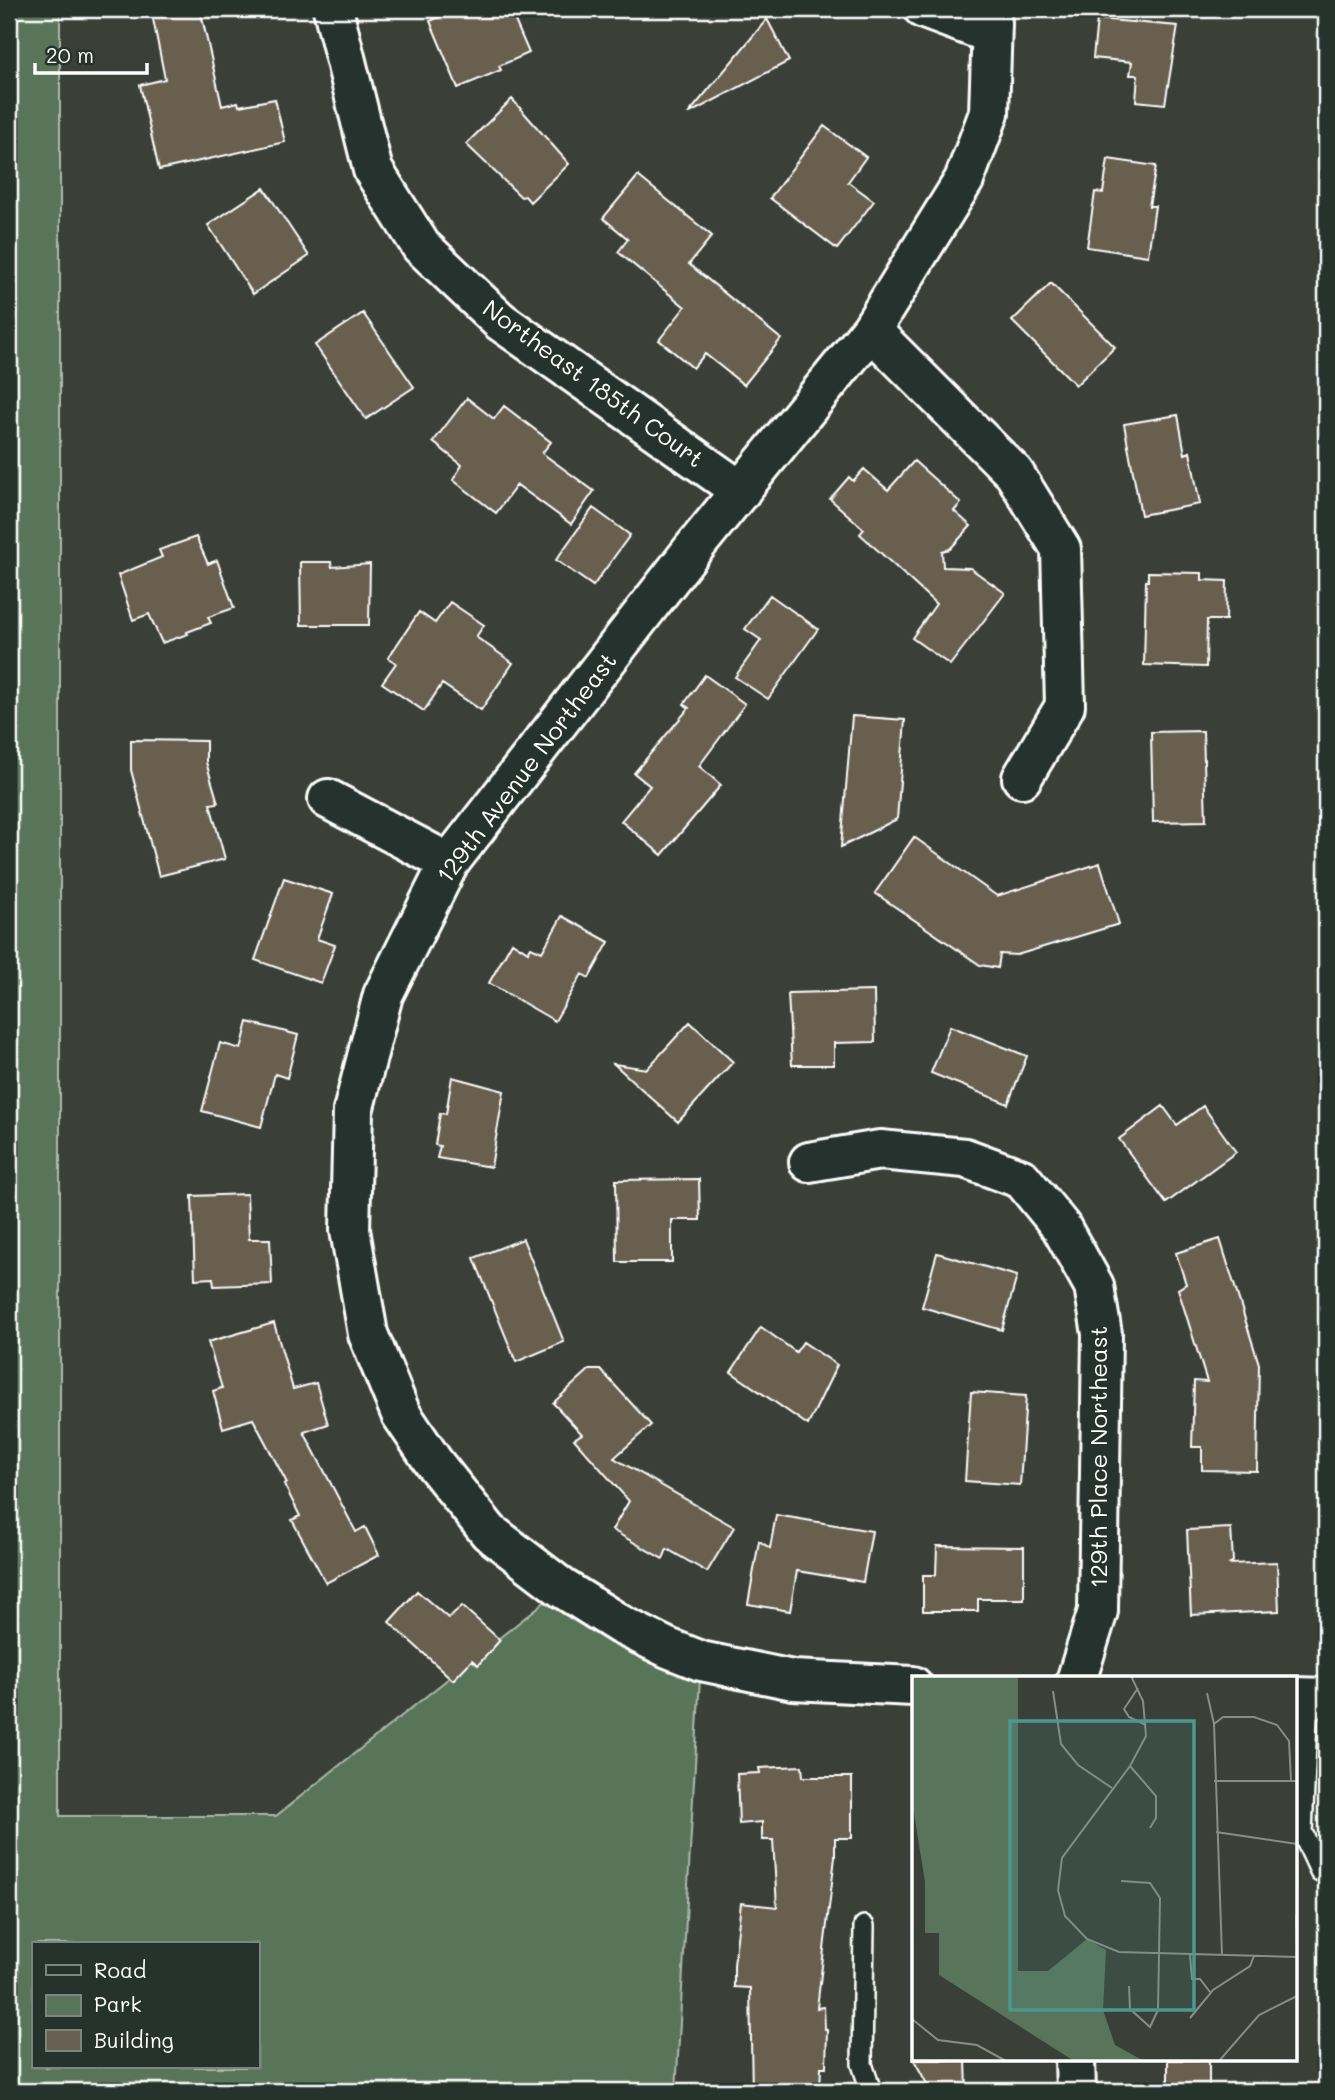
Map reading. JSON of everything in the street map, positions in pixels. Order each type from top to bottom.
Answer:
[{"type":"street","name":"Northeast 185th Court","points":[[333,9],[373,170],[421,246],[500,321],[741,491]]},
{"type":"street","name":"129th Avenue Northeast","points":[[912,1686],[793,1680],[701,1661],[621,1625],[562,1588],[489,1532],[434,1463],[401,1414],[368,1334],[350,1230],[353,1111],[383,995],[449,863],[693,549],[871,330],[964,180],[989,113],[991,22],[924,9]]},
{"type":"street","points":[[871,330],[1014,473],[1061,549],[1065,706],[1022,778]]},
{"type":"street","points":[[328,799],[449,863]]},
{"type":"street","name":"129th Place Northeast","points":[[809,1161],[880,1150],[965,1158],[1022,1179],[1061,1227],[1094,1286],[1102,1334],[1098,1611],[1078,1676]]},
{"type":"street","points":[[1075,2062],[1076,2091]]},
{"type":"lane","points":[[1310,1698],[1302,1832],[1320,1871],[1326,1872]]},
{"type":"lane","points":[[864,1926],[862,2064],[871,2091]]},
{"type":"green space","points":[[9,9],[60,9],[60,1816],[276,1816],[562,1588],[701,1661],[676,2091],[9,2091]]},
{"type":"building","points":[[151,9],[200,9],[222,106],[238,102],[239,106],[275,99],[285,142],[159,170],[140,85],[165,79]]},
{"type":"building","points":[[459,9],[510,9],[529,53],[499,66],[501,70],[458,88],[430,21]]},
{"type":"building","points":[[767,19],[789,61],[689,113]]},
{"type":"building","points":[[1097,19],[1178,26],[1165,104],[1136,101],[1138,75],[1130,75],[1132,62],[1093,58]]},
{"type":"building","points":[[512,99],[569,164],[530,202],[525,196],[521,197],[466,144]]},
{"type":"building","points":[[824,126],[866,157],[848,182],[874,201],[837,249],[770,198]]},
{"type":"building","points":[[1108,159],[1156,166],[1149,206],[1155,206],[1148,256],[1087,247],[1095,192],[1103,193]]},
{"type":"building","points":[[638,176],[712,236],[689,264],[781,339],[744,385],[705,354],[693,368],[659,340],[685,307],[618,252],[628,239],[603,218]]},
{"type":"building","points":[[264,188],[309,256],[253,294],[208,225]]},
{"type":"building","points":[[1051,283],[1115,347],[1076,385],[1012,321]]},
{"type":"building","points":[[363,313],[414,387],[366,419],[315,345]]},
{"type":"building","points":[[467,398],[494,419],[504,406],[551,442],[542,453],[594,491],[571,524],[517,485],[496,513],[453,480],[462,465],[433,442]]},
{"type":"building","points":[[1178,415],[1185,454],[1190,452],[1200,504],[1141,515],[1124,424]]},
{"type":"building","points":[[914,461],[961,503],[954,511],[971,526],[950,549],[942,551],[943,567],[970,568],[1005,593],[950,665],[912,638],[936,604],[860,534],[864,529],[830,499],[849,477],[853,481],[864,469],[888,490]]},
{"type":"building","points":[[593,508],[630,535],[593,586],[556,560]]},
{"type":"building","points":[[196,537],[208,564],[217,560],[234,608],[208,617],[211,623],[162,643],[149,614],[133,620],[118,575],[162,557],[159,550]]},
{"type":"building","points":[[300,562],[331,562],[332,567],[370,564],[369,625],[301,625]]},
{"type":"building","points":[[1148,572],[1202,573],[1202,580],[1227,581],[1226,620],[1207,620],[1206,667],[1144,665]]},
{"type":"building","points":[[770,595],[818,629],[768,699],[735,677],[761,640],[745,629]]},
{"type":"building","points":[[450,602],[484,625],[476,637],[513,663],[481,710],[442,684],[424,711],[382,683],[396,663],[388,658],[419,612],[435,623]]},
{"type":"building","points":[[705,675],[745,704],[699,766],[721,785],[662,855],[621,821],[650,786],[634,773],[689,708],[684,704]]},
{"type":"building","points":[[852,716],[905,720],[897,819],[841,847]]},
{"type":"building","points":[[1203,731],[1206,821],[1153,822],[1151,732]]},
{"type":"building","points":[[131,740],[206,741],[206,762],[218,803],[210,804],[225,859],[159,876],[131,770]]},
{"type":"building","points":[[914,837],[997,896],[1100,863],[1119,924],[1017,955],[1000,954],[998,968],[980,965],[875,893]]},
{"type":"building","points":[[284,878],[333,894],[317,939],[335,945],[321,983],[255,960]]},
{"type":"building","points":[[562,916],[609,942],[589,978],[582,974],[555,1021],[489,983],[512,942],[528,952],[531,947],[542,952]]},
{"type":"building","points":[[874,991],[875,1042],[834,1043],[834,1065],[792,1065],[788,993]]},
{"type":"building","points":[[248,1022],[298,1035],[287,1078],[275,1074],[261,1127],[202,1111],[220,1043],[241,1049]]},
{"type":"building","points":[[690,1022],[733,1062],[678,1122],[614,1064],[647,1069]]},
{"type":"building","points":[[950,1026],[1027,1056],[1008,1104],[931,1073]]},
{"type":"building","points":[[452,1077],[504,1091],[491,1167],[437,1158],[440,1146],[435,1145],[440,1113],[446,1114]]},
{"type":"building","points":[[1163,1106],[1177,1125],[1203,1106],[1236,1152],[1166,1203],[1119,1139]]},
{"type":"building","points":[[699,1179],[700,1220],[672,1220],[672,1262],[617,1262],[616,1180]]},
{"type":"building","points":[[247,1194],[249,1239],[270,1239],[272,1284],[214,1286],[213,1278],[195,1279],[192,1196]]},
{"type":"building","points":[[523,1239],[564,1342],[516,1362],[474,1258]]},
{"type":"building","points":[[1220,1239],[1259,1364],[1257,1471],[1202,1470],[1202,1447],[1192,1447],[1194,1381],[1207,1382],[1178,1289],[1186,1284],[1176,1253]]},
{"type":"building","points":[[937,1253],[1017,1276],[1002,1330],[922,1307]]},
{"type":"building","points":[[274,1323],[293,1389],[316,1383],[328,1424],[304,1432],[356,1532],[365,1527],[379,1555],[326,1583],[292,1520],[300,1516],[284,1484],[287,1483],[253,1419],[223,1428],[213,1391],[222,1388],[208,1342]]},
{"type":"building","points":[[761,1327],[796,1352],[803,1342],[837,1365],[808,1425],[731,1372]]},
{"type":"building","points":[[589,1370],[601,1370],[651,1425],[614,1458],[734,1527],[707,1572],[667,1549],[663,1559],[612,1530],[629,1501],[574,1439],[582,1434],[553,1403]]},
{"type":"building","points":[[971,1392],[1026,1396],[1020,1485],[965,1481]]},
{"type":"building","points":[[776,1515],[872,1531],[863,1582],[797,1571],[790,1611],[748,1604],[759,1541],[770,1548]]},
{"type":"building","points":[[1231,1528],[1233,1561],[1230,1564],[1277,1562],[1279,1611],[1191,1615],[1187,1530]]},
{"type":"building","points":[[937,1546],[1024,1547],[1024,1599],[978,1599],[978,1611],[923,1611],[923,1575],[936,1575]]},
{"type":"building","points":[[417,1591],[448,1618],[462,1606],[500,1640],[478,1665],[472,1660],[453,1680],[389,1622]]},
{"type":"building","points":[[802,1766],[803,1777],[852,1777],[852,1838],[835,1838],[817,2008],[824,2007],[827,2029],[826,2067],[821,2067],[820,2091],[752,2091],[750,1988],[734,1987],[741,1903],[777,1907],[773,1840],[762,1840],[762,1822],[739,1824],[737,1774],[760,1773],[759,1768]]},
{"type":"building","points":[[915,2062],[966,2062],[967,2091],[931,2091]]},
{"type":"building","points":[[1168,2062],[1209,2062],[1209,2091],[1168,2091]]}]
